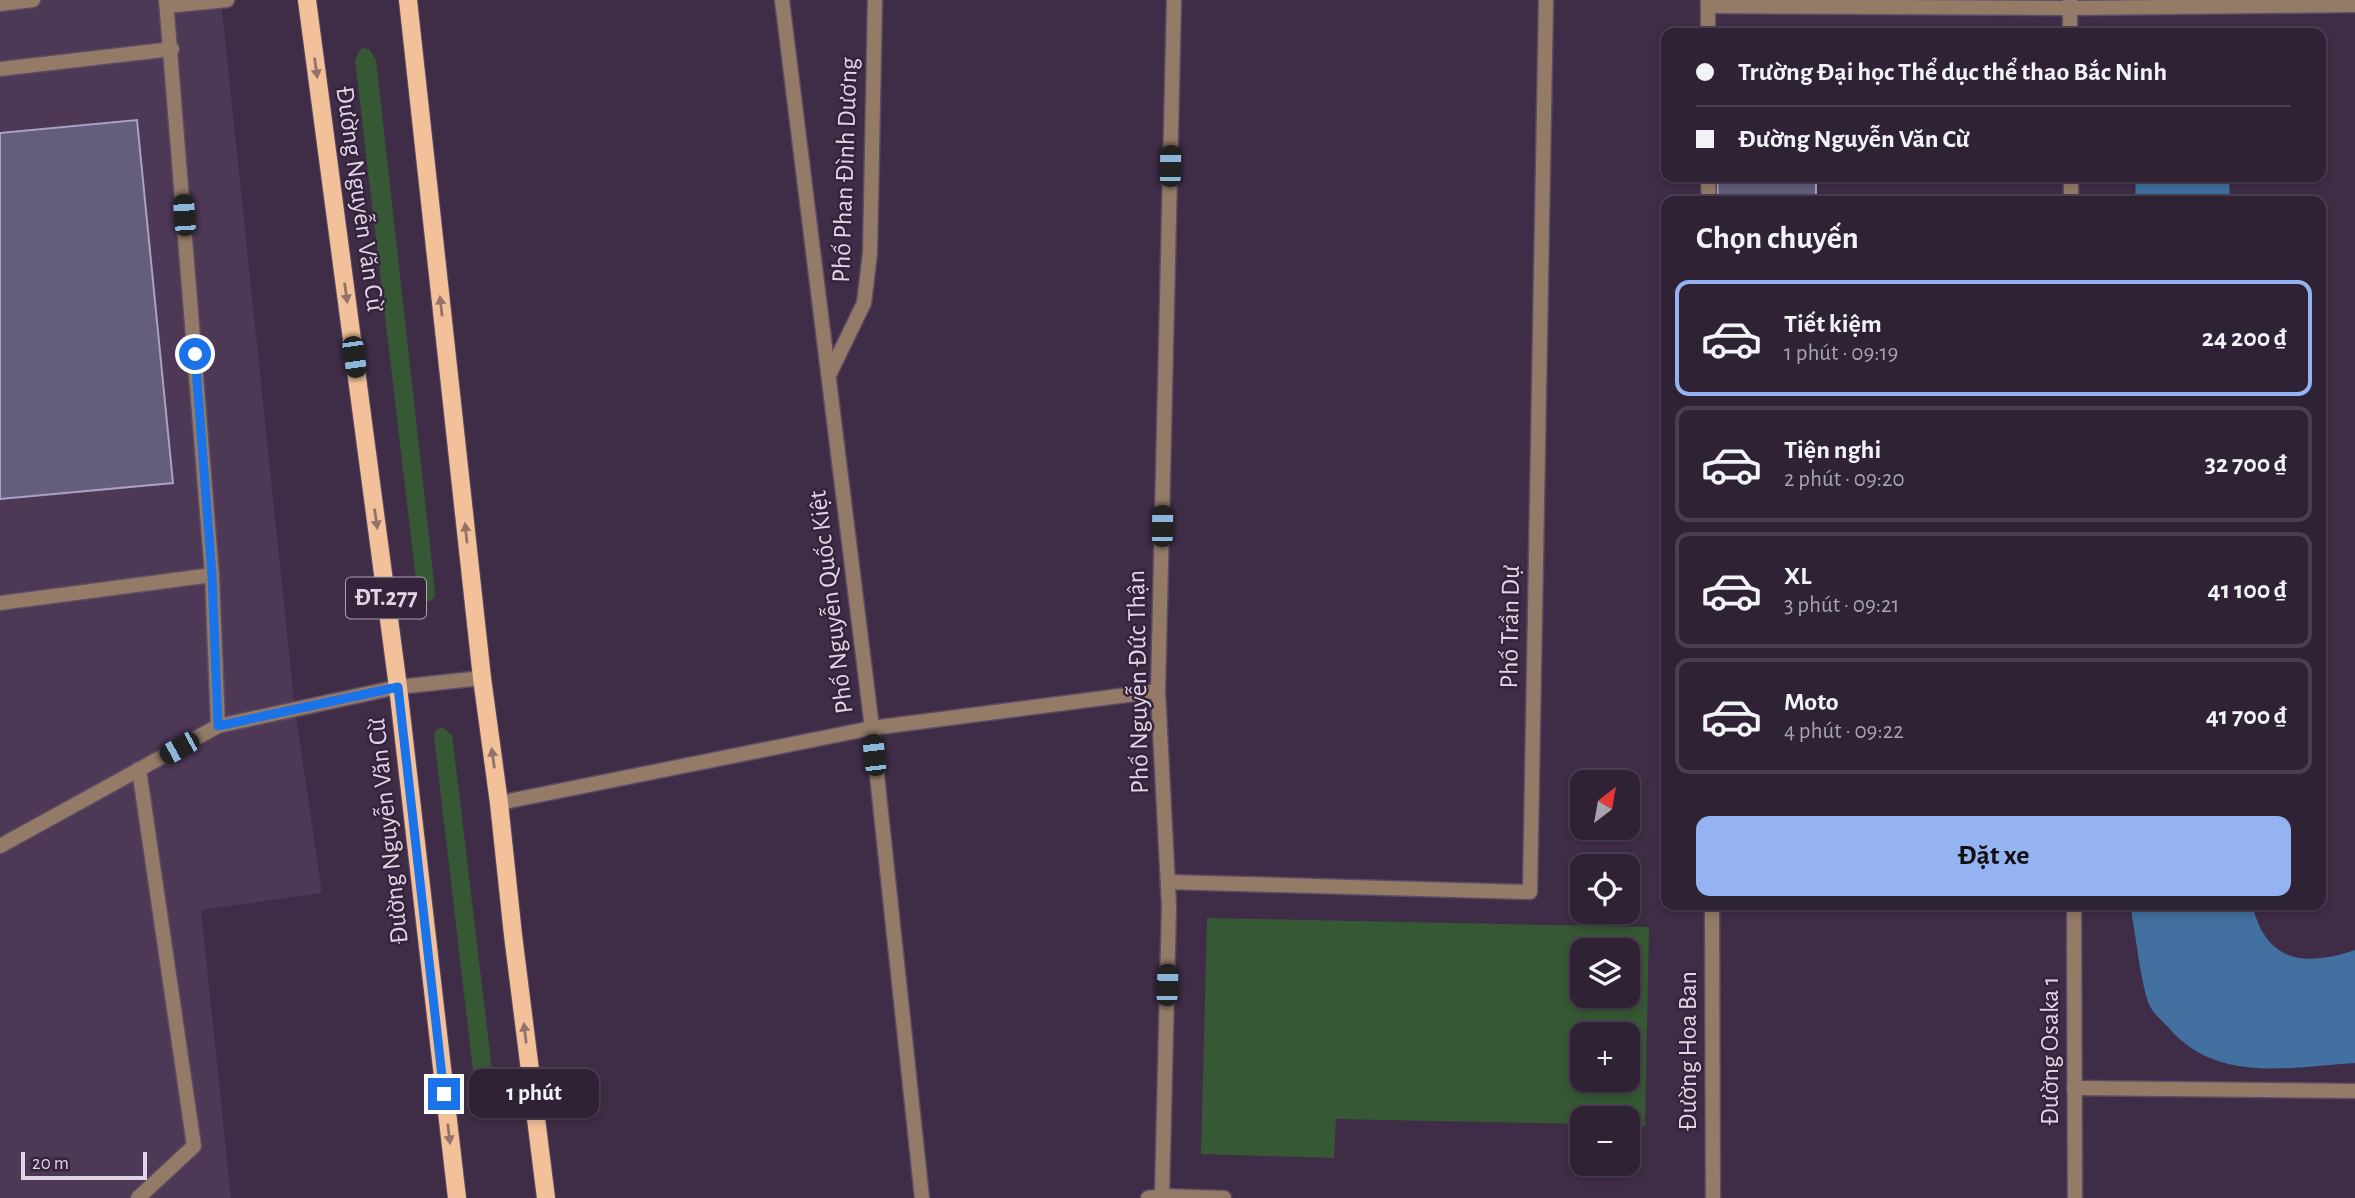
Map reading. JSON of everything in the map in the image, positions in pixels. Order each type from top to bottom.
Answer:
[{"type":"main road","name":"Đường Nguyễn Văn Cừ","points":[[307,0],[398,687],[457,1198]]},
{"type":"main road","points":[[408,0],[482,678],[545,1198]]},
{"type":"street","points":[[0,4],[33,0]]},
{"type":"street","points":[[218,726],[212,575],[167,3],[227,0]]},
{"type":"street","name":"Phố Nguyễn Quốc Kiệt","points":[[782,0],[872,728],[922,1198]]},
{"type":"street","name":"Phố Phan Đình Dương","points":[[829,376],[864,303],[870,253],[876,0]]},
{"type":"street","name":"Phố Nguyễn Đức Thận","points":[[1155,1197],[1169,906],[1158,691],[1174,0]]},
{"type":"street","name":"Phố Trần Dự","points":[[1168,882],[1530,892],[1546,0]]},
{"type":"street","points":[[1708,28],[1708,3],[2355,5]]},
{"type":"street","points":[[2070,4],[2070,28]]},
{"type":"street","points":[[0,69],[172,50]]},
{"type":"street","points":[[0,603],[212,575]]},
{"type":"street","points":[[0,846],[218,726],[398,687],[482,678]]},
{"type":"street","points":[[499,803],[872,728],[1158,691]]},
{"type":"street","points":[[138,1198],[194,1146],[139,769]]},
{"type":"street","name":"Đường Hoa Ban","points":[[1712,910],[1713,1198]]},
{"type":"street","name":"Đường Osaka 1","points":[[2074,910],[2075,1198]]},
{"type":"street","points":[[2074,1088],[2355,1091]]},
{"type":"street","points":[[1155,1197],[1224,1198]]},
{"type":"shaded area","points":[[0,0],[221,0],[295,709],[322,893],[201,910],[231,1198],[0,1198]]},
{"type":"green space","points":[[363,48],[369,49],[376,60],[434,583],[435,595],[431,601],[425,601],[417,589],[355,60]]},
{"type":"green space","points":[[442,727],[452,735],[493,1078],[483,1090],[474,1079],[434,737],[436,730]]},
{"type":"green space","points":[[1207,918],[1649,927],[1645,1126],[1640,1126],[1640,1106],[1570,1106],[1570,1124],[1336,1119],[1334,1158],[1201,1154]]},
{"type":"water","points":[[2136,182],[2229,182],[2230,196],[2135,196]]},
{"type":"water","points":[[2131,910],[2254,910],[2260,928],[2271,943],[2292,956],[2316,959],[2355,950],[2355,1063],[2255,1068],[2208,1057],[2187,1045],[2151,1009],[2141,971]]},
{"type":"building","points":[[137,120],[173,483],[0,499],[0,133]]},
{"type":"building","points":[[1717,182],[1816,182],[1816,196],[1718,196]]},
{"type":"route","points":[[195,354],[212,575],[218,726],[398,687],[444,1094]]}]
